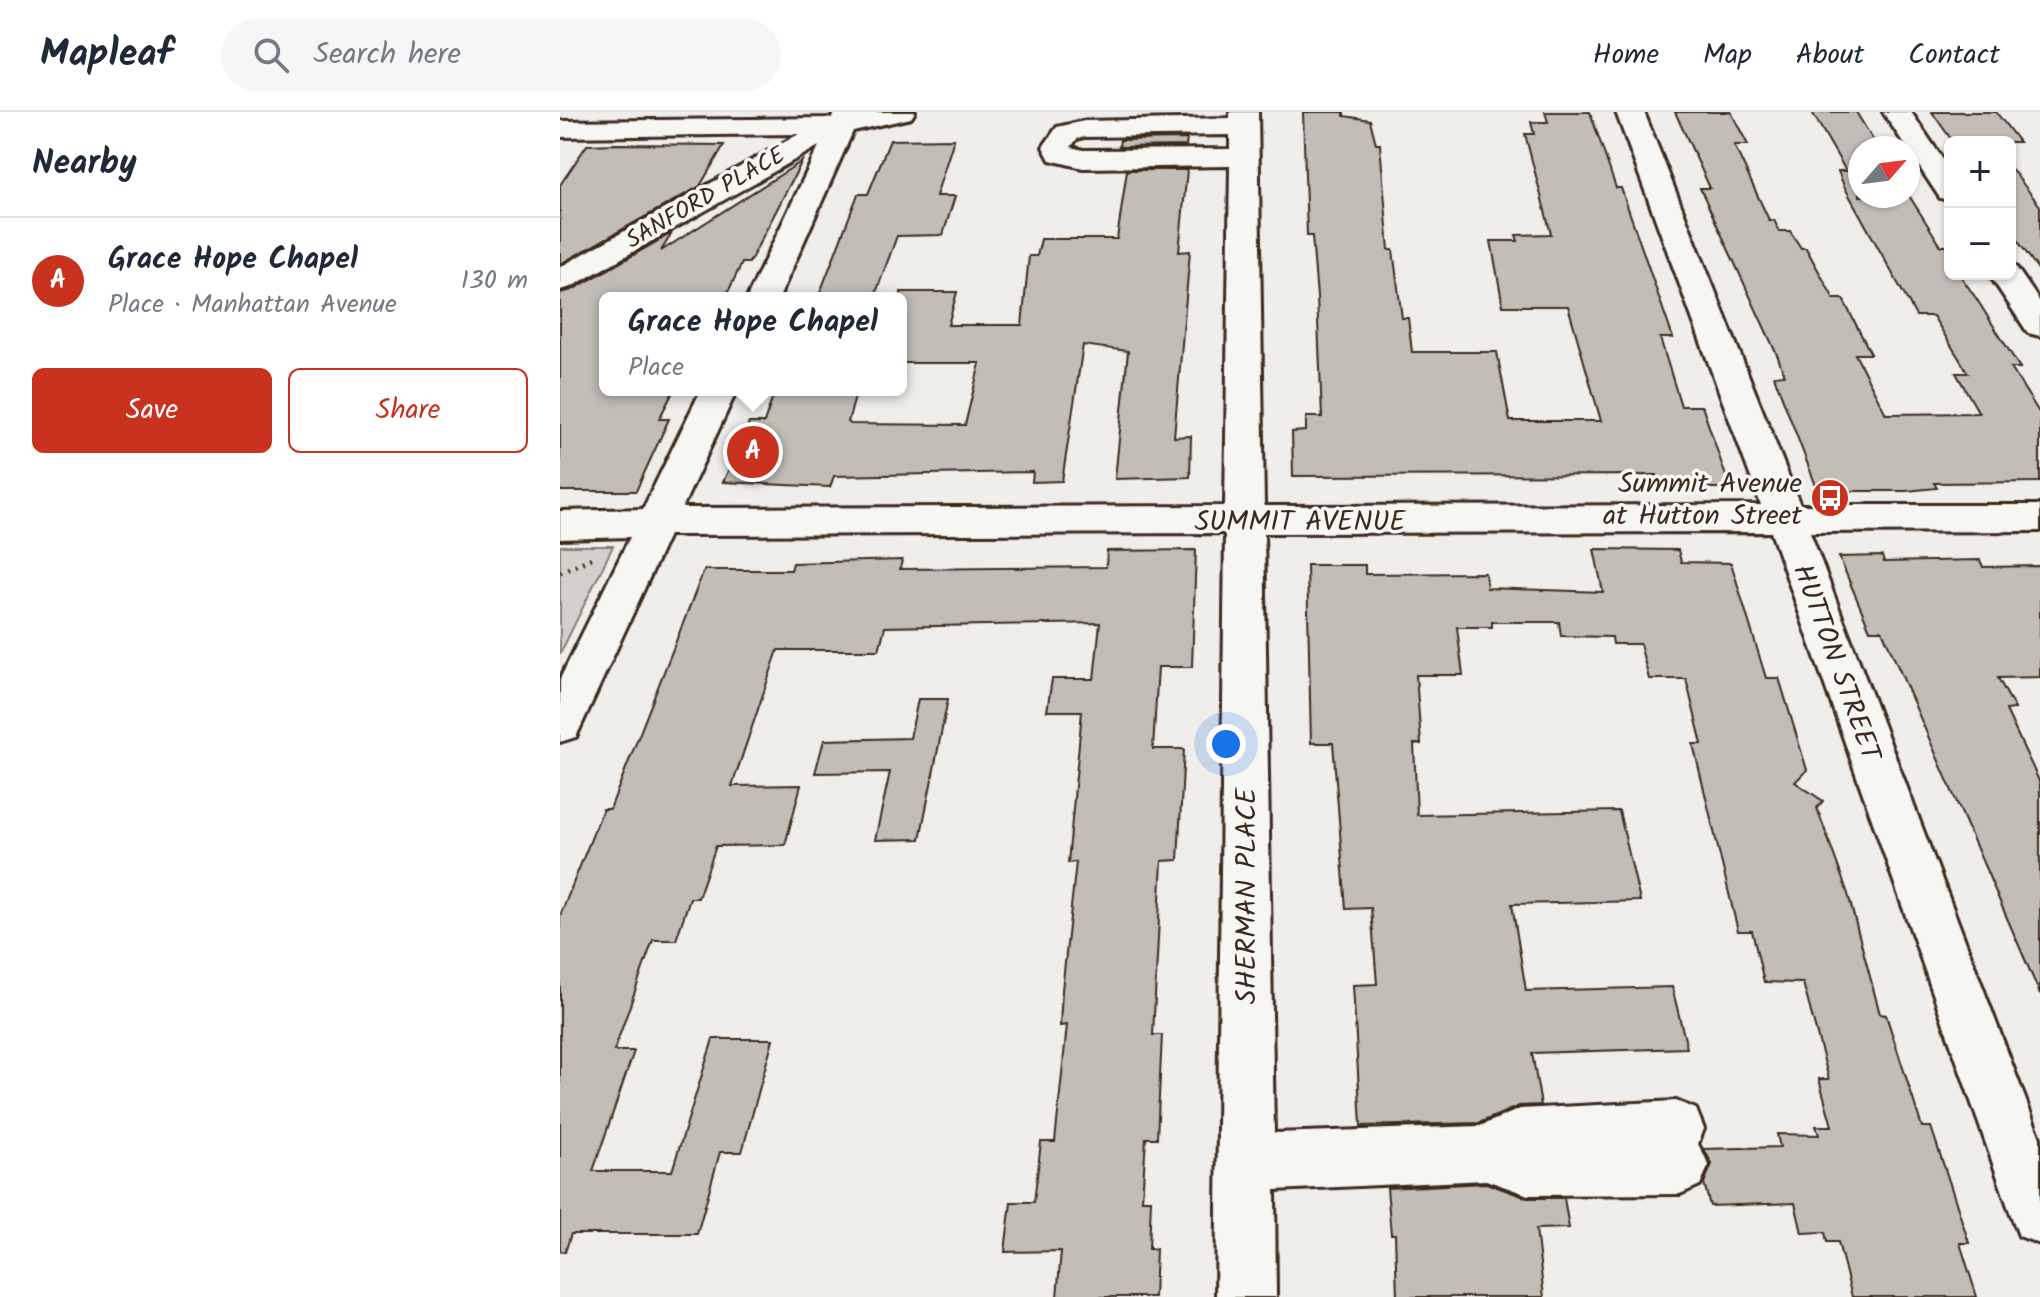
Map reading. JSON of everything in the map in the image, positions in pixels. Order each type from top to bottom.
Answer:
[{"type":"street","name":"SANFORD PLACE","points":[[560,280],[846,118],[901,112]]},
{"type":"street","name":"HUTTON STREET","points":[[1630,112],[1785,517],[2040,1215]]},
{"type":"street","points":[[1897,112],[1944,183]]},
{"type":"street","points":[[568,128],[846,118],[766,292]]},
{"type":"street","points":[[1084,129],[1244,132],[1083,159],[1060,154],[1057,147],[1067,133],[1084,129]]},
{"type":"street","name":"SHERMAN PLACE","points":[[1244,132],[1246,1297]]},
{"type":"street","points":[[2009,280],[2040,326]]},
{"type":"street","points":[[560,724],[716,396]]},
{"type":"street","name":"SUMMIT AVENUE","points":[[560,525],[2040,518]]},
{"type":"street","points":[[1246,1162],[1480,1154],[1528,1166],[1678,1147]]},
{"type":"path","points":[[560,572],[596,556]]},
{"type":"shaded area","points":[[560,546],[613,546],[560,654]]},
{"type":"building","points":[[1303,112],[1344,112],[1344,116],[1370,120],[1376,144],[1380,144],[1389,250],[1393,250],[1402,318],[1408,318],[1412,352],[1497,352],[1510,421],[1601,421],[1568,306],[1503,306],[1491,241],[1518,241],[1516,235],[1551,234],[1525,134],[1534,134],[1531,122],[1548,122],[1545,112],[1590,112],[1616,188],[1621,188],[1673,338],[1660,338],[1681,406],[1702,406],[1730,488],[1661,488],[1657,475],[1293,476],[1292,432],[1306,431],[1306,417],[1322,417],[1312,236],[1307,236]]},
{"type":"building","points":[[1675,112],[1731,112],[1748,145],[1734,145],[1769,220],[1774,220],[1779,231],[1790,231],[1801,248],[1806,248],[1834,299],[1843,299],[1871,354],[1855,354],[1886,414],[1979,413],[1956,373],[1968,373],[1933,316],[1916,316],[1856,208],[1917,208],[1941,246],[1944,246],[1944,280],[1963,280],[2020,368],[2011,368],[2040,414],[2040,482],[1934,483],[1937,488],[1906,491],[1818,491],[1774,376],[1784,375],[1778,357],[1700,188],[1710,188]]},
{"type":"building","points":[[1812,112],[1856,112],[1871,136],[1848,136],[1848,193],[1838,171],[1846,171]]},
{"type":"building","points":[[1932,112],[1996,112],[2014,136],[1949,136]]},
{"type":"building","points":[[954,139],[936,196],[955,196],[943,235],[897,236],[876,292],[820,292],[858,194],[868,194],[890,140]]},
{"type":"building","points":[[1187,139],[1186,146],[1119,147],[1120,140]]},
{"type":"building","points":[[587,145],[724,145],[700,186],[560,264],[560,185]]},
{"type":"building","points":[[802,161],[749,263],[742,263],[728,292],[599,292],[599,396],[671,396],[659,419],[669,419],[636,491],[560,491],[560,293],[572,290],[672,233],[661,251]]},
{"type":"building","points":[[1127,170],[1187,170],[1179,252],[1190,251],[1174,437],[1191,436],[1190,477],[1115,479],[1128,351],[1083,345],[1062,481],[1032,482],[1033,472],[834,476],[830,487],[723,482],[749,423],[764,423],[773,396],[855,396],[848,422],[851,424],[965,425],[980,363],[907,363],[907,292],[957,292],[948,325],[1022,325],[1029,256],[1037,256],[1041,239],[1117,239]]},
{"type":"building","points":[[2016,175],[2040,206],[2040,272],[2016,238]]},
{"type":"building","points":[[1594,549],[1678,550],[1681,562],[1731,563],[1766,678],[1779,678],[1807,770],[1795,782],[1823,801],[1817,808],[1848,894],[1880,1014],[1886,1015],[1922,1127],[1931,1127],[1969,1243],[1960,1243],[1977,1297],[1852,1297],[1838,1242],[1827,1242],[1825,1232],[1802,1233],[1795,1203],[1710,1206],[1704,1183],[1712,1164],[1704,1149],[1780,1147],[1777,1134],[1819,1135],[1816,1126],[1832,1126],[1819,1079],[1829,1079],[1803,983],[1764,982],[1752,931],[1738,931],[1693,744],[1702,744],[1686,679],[1649,679],[1640,644],[1613,644],[1612,637],[1561,636],[1559,622],[1492,622],[1492,627],[1457,627],[1463,675],[1416,675],[1421,744],[1414,744],[1417,815],[1619,811],[1640,901],[1512,904],[1526,991],[1672,987],[1687,1048],[1532,1053],[1541,1105],[1519,1106],[1479,1123],[1361,1126],[1353,985],[1377,984],[1371,908],[1346,909],[1333,743],[1311,743],[1307,565],[1365,565],[1365,574],[1485,573],[1487,588],[1603,592]]},
{"type":"building","points":[[1196,550],[1192,667],[1158,667],[1153,749],[1184,749],[1178,860],[1162,861],[1153,1035],[1162,1035],[1157,1138],[1146,1138],[1142,1200],[1151,1200],[1149,1249],[1156,1249],[1154,1297],[1057,1297],[1061,1251],[1005,1252],[1011,1202],[1034,1202],[1041,1142],[1055,1142],[1067,1025],[1060,1026],[1076,862],[1068,863],[1082,711],[1047,711],[1052,679],[1094,679],[1100,623],[885,627],[879,650],[778,650],[732,786],[801,785],[785,845],[716,846],[698,898],[690,898],[676,940],[653,940],[614,1051],[634,1051],[593,1171],[672,1171],[713,1039],[773,1039],[742,1152],[720,1152],[697,1234],[571,1234],[565,1252],[560,1251],[560,916],[603,809],[610,809],[704,570],[791,570],[793,563],[902,560],[900,569],[1106,567],[1107,551]]},
{"type":"building","points":[[1882,556],[1884,562],[1980,560],[1983,567],[2040,566],[2040,677],[1998,678],[2015,709],[2006,710],[2040,783],[2040,994],[1882,630],[1870,630],[1839,557]]},
{"type":"building","points":[[918,699],[948,699],[920,839],[875,840],[890,772],[815,773],[824,740],[910,738]]},
{"type":"building","points":[[1486,1183],[1527,1198],[1564,1198],[1569,1228],[1536,1229],[1544,1297],[1397,1297],[1395,1234],[1391,1234],[1387,1188]]},
{"type":"place","name":"Grace Hope Chapel","points":[[753,452]]},
{"type":"place","name":"Summit Avenue at Hutton Street","points":[[1830,498]]}]
